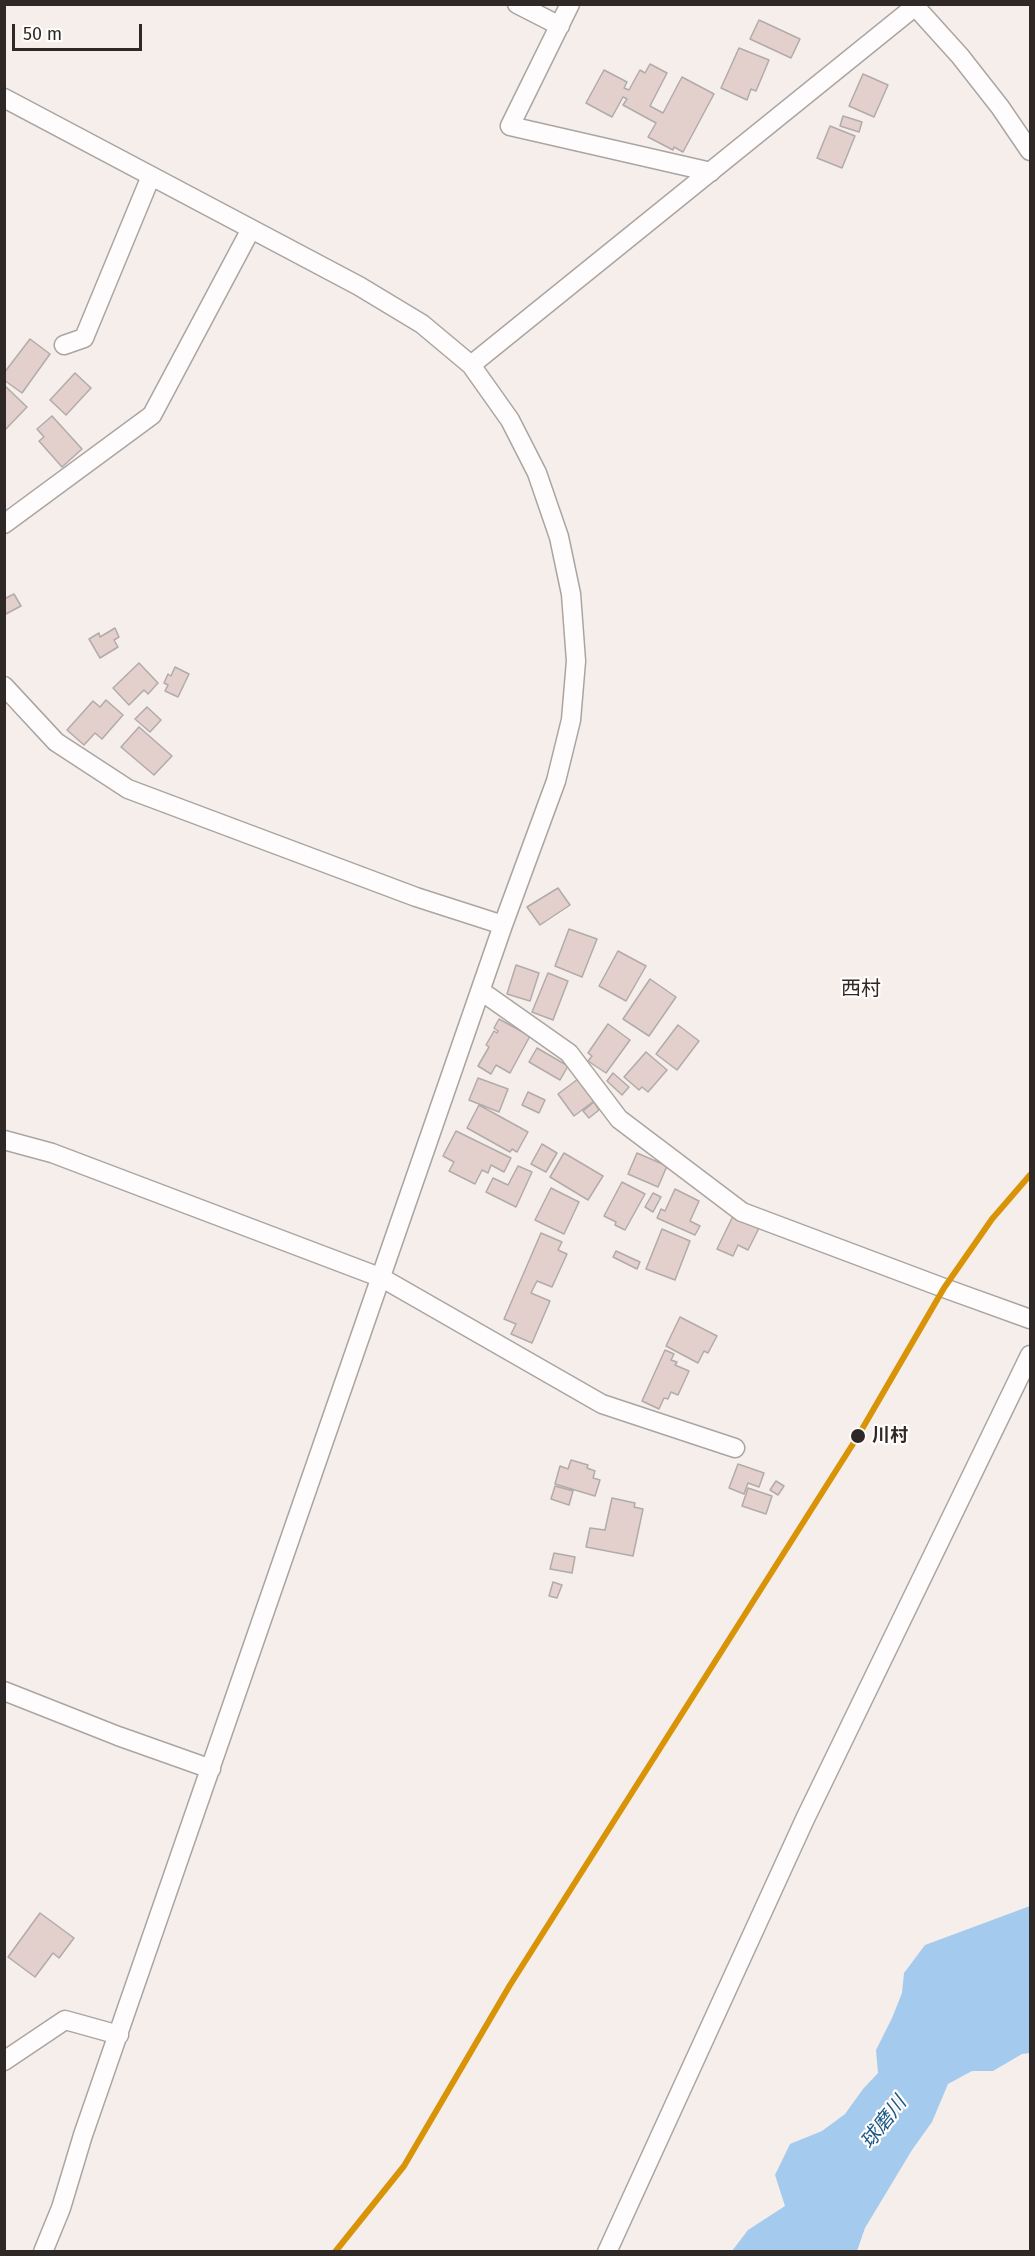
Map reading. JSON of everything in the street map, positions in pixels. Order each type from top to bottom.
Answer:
[{"type":"street","points":[[517,4],[560,26]]},
{"type":"street","points":[[570,4],[510,126],[711,172]]},
{"type":"street","points":[[471,365],[915,5],[960,56],[1000,107],[1030,151]]},
{"type":"street","points":[[4,98],[359,286],[422,324],[471,365],[510,420],[537,473],[559,537],[571,594],[576,661],[571,720],[556,781],[503,925],[482,991],[83,2135],[61,2208],[43,2252]]},
{"type":"street","points":[[64,345],[84,338],[151,176]]},
{"type":"street","points":[[4,524],[152,415],[250,230]]},
{"type":"street","points":[[4,686],[56,742],[128,789],[416,897],[503,925]]},
{"type":"street","points":[[482,991],[570,1053],[620,1119],[742,1212],[1030,1319]]},
{"type":"street","points":[[4,1140],[52,1153],[382,1278],[602,1404],[735,1448]]},
{"type":"street","points":[[607,2252],[805,1819],[1030,1355]]},
{"type":"street","points":[[4,1691],[118,1736],[211,1769]]},
{"type":"street","points":[[4,2061],[65,2020],[118,2036]]},
{"type":"water","name":"球磨川","points":[[1030,1906],[1030,2053],[1022,2054],[993,2071],[972,2071],[948,2084],[932,2122],[912,2150],[865,2228],[857,2251],[732,2251],[748,2230],[785,2206],[775,2175],[790,2144],[822,2131],[845,2114],[878,2073],[876,2050],[902,1993],[904,1973],[925,1945]]},
{"type":"building","points":[[759,20],[800,39],[791,58],[750,39]]},
{"type":"building","points":[[739,48],[769,60],[756,91],[751,89],[747,100],[721,88]]},
{"type":"building","points":[[650,64],[667,73],[650,106],[663,113],[682,77],[714,94],[683,152],[674,147],[673,150],[648,137],[656,123],[623,105],[627,99],[623,97],[612,117],[586,103],[604,70],[627,82],[624,88],[629,90],[640,70],[645,73]]},
{"type":"building","points":[[863,74],[888,85],[874,117],[849,106]]},
{"type":"building","points":[[843,116],[862,122],[859,132],[840,126]]},
{"type":"building","points":[[830,126],[855,136],[842,168],[817,158]]},
{"type":"building","points":[[30,339],[50,354],[22,393],[4,380],[4,373]]},
{"type":"building","points":[[75,373],[91,388],[66,415],[50,400]]},
{"type":"building","points":[[4,385],[27,407],[4,431]]},
{"type":"building","points":[[52,416],[82,449],[62,467],[39,441],[44,437],[37,429]]},
{"type":"building","points":[[14,594],[21,606],[4,615],[4,599]]},
{"type":"building","points":[[115,628],[119,637],[114,640],[118,647],[100,658],[89,639],[99,633],[100,637]]},
{"type":"building","points":[[139,663],[158,683],[148,694],[144,690],[129,705],[113,688]]},
{"type":"building","points":[[175,667],[189,674],[178,697],[165,691],[168,685],[164,683],[168,674],[171,676]]},
{"type":"building","points":[[106,700],[123,715],[102,739],[95,733],[84,745],[67,730],[93,701],[100,707]]},
{"type":"building","points":[[147,707],[161,720],[150,732],[135,719]]},
{"type":"building","points":[[139,727],[172,756],[154,775],[121,747]]},
{"type":"building","points":[[558,888],[570,905],[540,925],[527,907]]},
{"type":"building","points":[[569,929],[597,939],[582,977],[555,966]]},
{"type":"building","points":[[618,951],[646,966],[626,1001],[599,986]]},
{"type":"building","points":[[516,965],[539,973],[530,1001],[507,994]]},
{"type":"building","points":[[548,973],[568,981],[553,1020],[532,1012]]},
{"type":"building","points":[[650,979],[676,997],[649,1036],[623,1019]]},
{"type":"building","points":[[499,1019],[530,1036],[510,1073],[496,1065],[491,1074],[478,1066],[489,1047],[486,1045],[494,1031],[497,1033],[498,1031],[494,1028]]},
{"type":"building","points":[[608,1024],[630,1040],[606,1073],[588,1061],[592,1056],[588,1053]]},
{"type":"building","points":[[678,1025],[699,1041],[677,1070],[656,1054]]},
{"type":"building","points":[[537,1048],[568,1066],[560,1080],[529,1062]]},
{"type":"building","points":[[646,1052],[667,1070],[648,1092],[642,1087],[639,1090],[624,1077]]},
{"type":"building","points":[[613,1073],[629,1087],[622,1095],[607,1081]]},
{"type":"building","points":[[478,1078],[508,1089],[499,1112],[469,1100]]},
{"type":"building","points":[[578,1079],[594,1101],[574,1116],[558,1094]]},
{"type":"building","points":[[528,1092],[545,1100],[539,1113],[522,1105]]},
{"type":"building","points":[[594,1102],[599,1110],[589,1118],[583,1111]]},
{"type":"building","points":[[479,1105],[528,1132],[517,1152],[512,1149],[510,1152],[467,1128]]},
{"type":"building","points":[[456,1131],[511,1158],[504,1172],[491,1165],[488,1173],[482,1170],[475,1184],[449,1171],[454,1162],[443,1156]]},
{"type":"building","points":[[542,1144],[557,1153],[546,1172],[531,1164]]},
{"type":"building","points":[[564,1153],[603,1176],[588,1200],[550,1177]]},
{"type":"building","points":[[637,1153],[667,1166],[658,1187],[628,1174]]},
{"type":"building","points":[[518,1166],[532,1172],[516,1207],[486,1192],[493,1178],[508,1185]]},
{"type":"building","points":[[622,1182],[645,1194],[625,1230],[604,1216]]},
{"type":"building","points":[[551,1188],[579,1202],[564,1234],[535,1220]]},
{"type":"building","points":[[675,1189],[699,1201],[690,1221],[700,1226],[695,1235],[657,1218],[661,1209],[665,1211]]},
{"type":"building","points":[[653,1193],[661,1197],[653,1212],[645,1207]]},
{"type":"building","points":[[734,1214],[760,1226],[748,1250],[738,1245],[733,1256],[717,1249]]},
{"type":"building","points":[[662,1229],[690,1241],[675,1280],[646,1269]]},
{"type":"building","points":[[541,1233],[562,1242],[558,1250],[567,1254],[552,1287],[537,1281],[531,1293],[550,1301],[532,1343],[511,1334],[516,1324],[504,1319]]},
{"type":"building","points":[[616,1251],[640,1262],[637,1269],[613,1257]]},
{"type":"building","points":[[680,1317],[717,1336],[708,1353],[704,1351],[698,1363],[666,1346]]},
{"type":"building","points":[[665,1350],[674,1354],[671,1360],[677,1362],[675,1365],[689,1371],[678,1395],[671,1392],[668,1399],[664,1398],[659,1409],[642,1401]]},
{"type":"building","points":[[571,1460],[588,1465],[587,1468],[595,1471],[593,1478],[600,1480],[595,1496],[555,1484],[560,1466],[568,1469]]},
{"type":"building","points":[[738,1464],[764,1473],[759,1487],[748,1483],[744,1494],[729,1488]]},
{"type":"building","points":[[776,1481],[784,1486],[778,1495],[770,1490]]},
{"type":"building","points":[[555,1486],[573,1491],[569,1505],[551,1499]]},
{"type":"building","points":[[748,1488],[772,1496],[766,1514],[742,1506]]},
{"type":"building","points":[[612,1498],[635,1503],[634,1507],[643,1509],[633,1556],[586,1547],[590,1528],[605,1530]]},
{"type":"building","points":[[554,1553],[575,1557],[572,1573],[550,1569]]},
{"type":"building","points":[[553,1582],[562,1585],[557,1598],[549,1596]]},
{"type":"building","points":[[40,1913],[74,1938],[59,1958],[53,1953],[35,1977],[8,1957]]},
{"type":"transit line","points":[[335,2252],[404,2166],[510,1985],[858,1436],[944,1288],[992,1219],[1030,1175]]},
{"type":"place","name":"川村","points":[[858,1436]]},
{"type":"district","name":"西村","points":[[861,989]]}]
